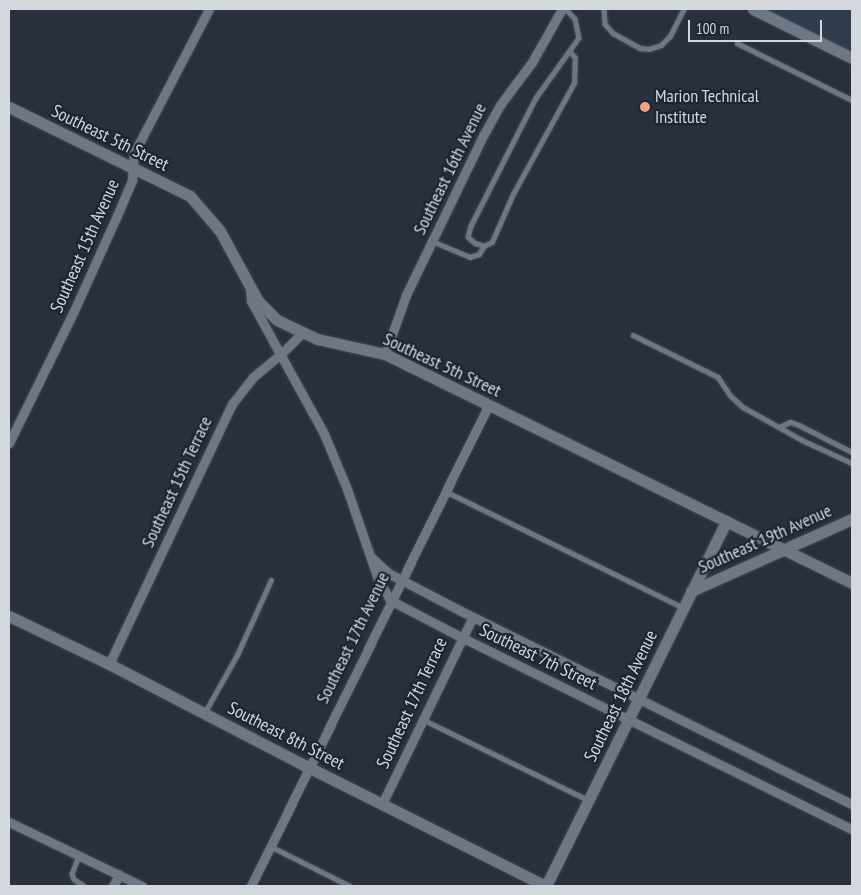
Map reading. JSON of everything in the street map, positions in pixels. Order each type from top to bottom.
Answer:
[{"type":"street","name":"Southeast 15th Avenue","points":[[9,442],[73,313],[120,211],[134,170],[134,153],[209,9]]},
{"type":"street","name":"Southeast 16th Avenue","points":[[385,354],[406,295],[484,134],[500,105],[532,62],[564,9]]},
{"type":"street","points":[[758,10],[852,58]]},
{"type":"street","name":"Southeast 5th Street","points":[[9,107],[190,196],[220,231],[258,301],[277,320],[301,334],[335,344],[361,347],[385,354],[852,583]]},
{"type":"street","points":[[249,284],[251,301],[324,434],[347,489],[368,554],[378,579],[390,600]]},
{"type":"street","name":"Southeast 15th Terrace","points":[[109,664],[232,404],[252,378],[281,354],[301,334]]},
{"type":"street","name":"Southeast 17th Avenue","points":[[251,886],[390,600],[488,406]]},
{"type":"street","name":"Southeast 19th Avenue","points":[[692,591],[852,519]]},
{"type":"street","name":"Southeast 18th Avenue","points":[[546,886],[726,521]]},
{"type":"street","name":"Southeast 7th Street","points":[[368,554],[384,569],[400,580],[852,804]]},
{"type":"street","name":"Southeast 7th Street","points":[[390,600],[461,637],[852,829]]},
{"type":"street","name":"Southeast 8th Street","points":[[9,616],[109,664],[308,767],[546,886]]},
{"type":"street","name":"Southeast 17th Terrace","points":[[382,804],[461,637],[473,617]]},
{"type":"street","points":[[9,822],[142,886]]},
{"type":"street","points":[[113,886],[119,875]]},
{"type":"lane","points":[[484,246],[475,243],[468,237],[471,226],[536,98],[579,38],[575,19],[564,9]]},
{"type":"lane","points":[[604,9],[605,24],[613,33],[640,48],[650,49],[661,45],[670,36],[684,9]]},
{"type":"lane","points":[[737,43],[852,100]]},
{"type":"lane","points":[[432,241],[470,257],[479,254],[484,246],[492,242],[513,194],[574,83],[575,58],[570,52]]},
{"type":"lane","points":[[633,334],[718,377],[731,396],[743,407],[852,463]]},
{"type":"lane","points":[[779,426],[790,422],[799,425],[852,452]]},
{"type":"lane","points":[[445,491],[683,608]]},
{"type":"lane","points":[[205,714],[237,655],[271,580]]},
{"type":"lane","points":[[422,719],[589,801]]},
{"type":"lane","points":[[270,846],[350,886]]},
{"type":"lane","points":[[78,856],[72,874],[74,879],[84,886]]},
{"type":"shaded area","points":[[765,9],[852,9],[852,53]]},
{"type":"place","name":"Marion Technical Institute","points":[[645,107]]}]
